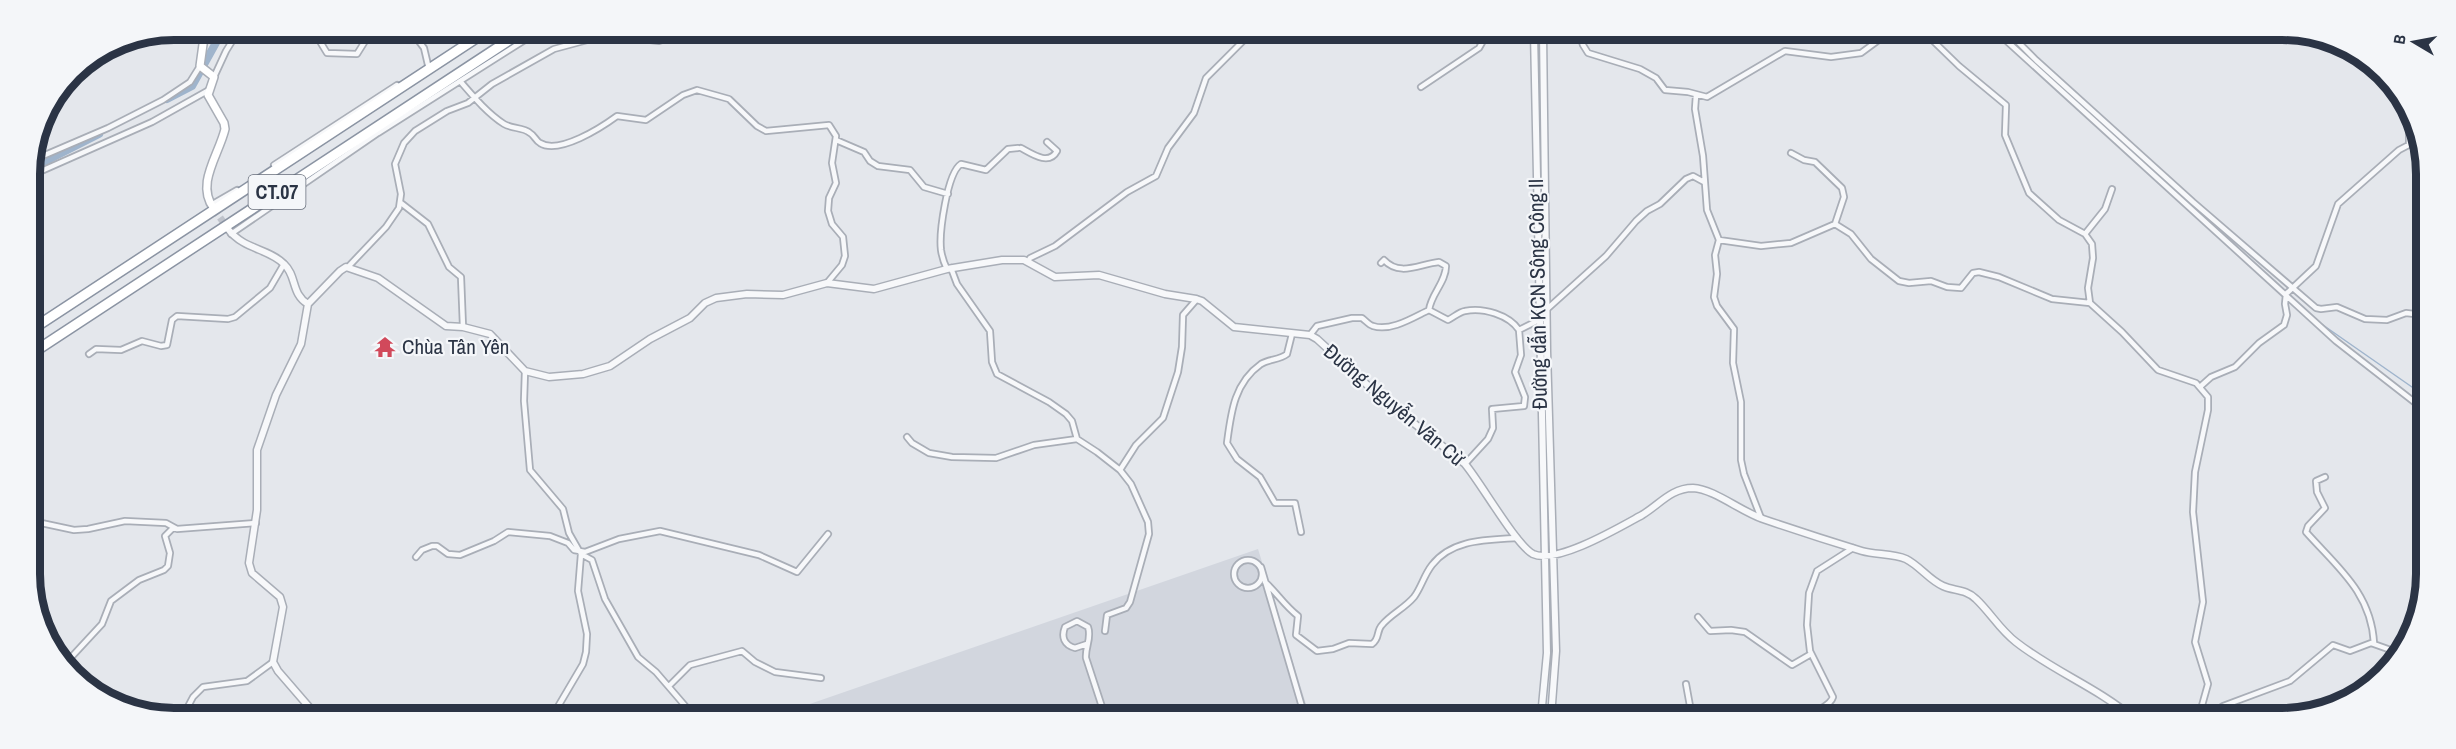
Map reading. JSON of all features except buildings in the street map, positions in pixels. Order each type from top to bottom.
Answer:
[{"type":"highway","name":"CT.07","points":[[41,324],[472,41]]},
{"type":"highway","name":"CT.07","points":[[41,348],[508,41]]},
{"type":"main road","points":[[204,41],[200,67],[212,76],[208,90],[225,129],[206,182],[206,190],[212,207]]},
{"type":"street","points":[[1028,262],[1029,258],[1054,246],[1127,192],[1156,176],[1172,142],[1194,113],[1206,78],[1244,40]]},
{"type":"street","points":[[1421,87],[1479,48],[1483,40]]},
{"type":"street","name":"Đường dẫn KCN Sông Công II","points":[[1534,40],[1547,653],[1542,708]]},
{"type":"street","name":"Đường dẫn KCN Sông Công II","points":[[1543,40],[1551,555],[1556,651],[1552,708]]},
{"type":"street","points":[[1581,40],[1588,53],[1640,69],[1656,78],[1665,90],[1688,92],[1707,97],[1785,51],[1831,57],[1861,53],[1878,40]]},
{"type":"street","points":[[1932,40],[2006,105],[2005,135],[2027,191],[2059,220],[2085,234],[2094,251],[2088,288],[2090,303]]},
{"type":"street","points":[[2006,40],[2336,341],[2416,403]]},
{"type":"street","points":[[2016,40],[2201,208],[2319,309],[2337,307],[2365,319],[2387,320],[2406,313],[2416,314]]},
{"type":"street","points":[[212,76],[232,41]]},
{"type":"street","points":[[320,41],[327,53],[340,55],[357,54],[365,41]]},
{"type":"street","points":[[419,41],[424,48],[429,65]]},
{"type":"street","points":[[212,207],[326,129],[466,41]]},
{"type":"street","points":[[308,304],[298,297],[289,271],[284,264],[241,243],[229,232],[523,41]]},
{"type":"street","points":[[310,708],[273,662],[283,607],[280,597],[252,573],[249,563],[256,523],[257,450],[276,395],[301,344],[308,304],[386,227],[401,203],[395,164],[404,143],[431,120],[476,98],[492,84],[560,47],[584,41]]},
{"type":"street","points":[[42,156],[108,128],[163,100],[190,82],[200,67]]},
{"type":"street","points":[[460,81],[503,123],[531,133],[540,143],[549,145],[579,139],[598,130],[617,116],[646,120],[683,95],[697,90],[729,99],[757,126],[766,131],[825,125],[832,127],[836,140],[832,163],[836,183],[829,198],[828,211],[832,224],[843,237],[845,260],[827,283]]},
{"type":"street","points":[[41,172],[152,122],[208,90]]},
{"type":"street","points":[[1696,95],[1695,110],[1707,210],[1710,223],[1719,240],[1715,255],[1717,274],[1714,297],[1717,306],[1734,329],[1733,363],[1741,402],[1741,460],[1761,518]]},
{"type":"street","points":[[2076,106],[2083,101]]},
{"type":"street","points":[[2409,134],[2409,145]]},
{"type":"street","points":[[836,140],[864,152],[878,166],[910,170],[924,188],[948,194]]},
{"type":"street","points":[[1047,142],[1057,151],[1049,158],[1041,158],[1020,148],[1010,148],[986,170],[966,164],[958,166],[952,173],[940,238],[941,250],[957,284],[990,331],[992,362],[997,374],[1049,402],[1066,414],[1072,421],[1077,439]]},
{"type":"street","points":[[2201,386],[2211,377],[2235,367],[2262,340],[2284,325],[2287,315],[2286,295],[2316,267],[2338,204],[2399,150],[2412,144]]},
{"type":"street","points":[[1719,240],[1761,246],[1791,243],[1835,224],[1844,197],[1842,188],[1815,162],[1804,160],[1791,153]]},
{"type":"street","points":[[1546,310],[1606,256],[1636,221],[1660,204],[1686,179],[1698,177],[1705,182]]},
{"type":"street","points":[[2085,234],[2105,209],[2112,189]]},
{"type":"street","points":[[401,203],[428,224],[449,267],[461,278],[464,302],[463,327]]},
{"type":"street","points":[[1835,224],[1854,237],[1875,263],[1894,279],[1904,282],[1932,281],[1947,287],[1960,288],[1973,273],[1979,272],[1999,277],[2052,299],[2090,303],[2122,332],[2158,370],[2201,386],[2208,397],[2209,404],[2195,472],[2193,512],[2203,602],[2195,642],[2208,684],[2201,708]]},
{"type":"street","points":[[1538,253],[1547,253]]},
{"type":"street","name":"Đường Nguyễn Văn Cừ","points":[[525,371],[541,376],[560,377],[583,374],[618,362],[650,339],[690,318],[705,303],[712,300],[747,294],[783,295],[827,283],[874,289],[949,268],[1002,260],[1028,262],[1055,277],[1099,275],[1165,294],[1197,299],[1208,305],[1234,327],[1310,335],[1376,393],[1465,464],[1517,538],[1533,554],[1544,555]]},
{"type":"street","points":[[1310,335],[1317,326],[1339,320],[1362,318],[1372,326],[1385,327],[1415,318],[1429,310],[1432,298],[1443,280],[1446,266],[1439,262],[1399,269],[1389,266],[1384,260],[1381,262]]},
{"type":"street","points":[[89,354],[96,349],[121,350],[142,341],[167,345],[172,320],[177,316],[235,317],[270,288],[284,264]]},
{"type":"street","points":[[348,267],[378,278],[446,326],[463,327],[490,334],[525,371],[524,401],[529,466],[538,482],[563,509],[569,532],[580,553],[578,591],[586,634],[585,658],[557,708]]},
{"type":"street","points":[[1120,471],[1136,446],[1163,418],[1178,372],[1182,347],[1183,315],[1197,299]]},
{"type":"street","points":[[1429,310],[1448,320],[1468,310],[1492,312],[1519,330],[1521,355],[1515,370],[1525,397],[1524,406],[1492,409],[1492,428],[1488,439],[1465,464]]},
{"type":"street","points":[[1519,330],[1539,320]]},
{"type":"street","points":[[1292,334],[1287,354],[1262,364],[1247,378],[1234,399],[1227,443],[1237,459],[1260,477],[1275,503],[1295,503],[1301,532]]},
{"type":"street","points":[[907,437],[912,443],[929,453],[952,457],[996,458],[1034,445],[1077,439],[1120,471],[1131,484],[1148,522],[1149,534],[1128,606],[1107,615],[1105,631]]},
{"type":"street","points":[[2325,477],[2316,481],[2317,492],[2325,508],[2308,526],[2306,532],[2352,581],[2362,601],[2374,643]]},
{"type":"street","points":[[1544,555],[1581,547],[1644,513],[1661,499],[1680,490],[1692,488],[1711,492],[1735,507],[1761,518],[1852,548],[1909,560],[1943,586],[1970,594],[2016,642],[2119,708]]},
{"type":"street","points":[[40,523],[74,530],[125,520],[166,523],[173,528],[256,523]]},
{"type":"street","points":[[71,659],[102,624],[111,601],[139,580],[164,570],[168,566],[170,553],[165,536],[173,528]]},
{"type":"street","points":[[416,557],[422,550],[432,546],[437,546],[448,554],[460,555],[494,541],[504,533],[514,531],[556,537],[592,560],[605,599],[638,657],[669,686],[687,708]]},
{"type":"street","points":[[580,553],[619,538],[660,531],[759,555],[797,572],[828,534]]},
{"type":"street","points":[[1265,582],[1276,592],[1283,604],[1298,616],[1296,632],[1298,638],[1317,651],[1333,649],[1349,643],[1372,644],[1378,639],[1382,625],[1415,596],[1437,559],[1452,549],[1472,541],[1517,538]]},
{"type":"street","points":[[1823,708],[1831,703],[1833,697],[1811,654],[1807,625],[1809,593],[1814,577],[1821,568],[1852,548]]},
{"type":"street","points":[[1266,589],[1245,588],[1237,584],[1234,570],[1245,561],[1254,561],[1261,567],[1302,708]]},
{"type":"street","points":[[1254,587],[1262,577],[1261,567]]},
{"type":"street","points":[[1698,617],[1710,631],[1745,632],[1792,665],[1811,654]]},
{"type":"street","points":[[1086,658],[1067,644],[1063,636],[1065,627],[1072,621],[1081,621],[1088,627],[1090,636],[1086,658],[1102,708]]},
{"type":"street","points":[[2220,708],[2290,681],[2333,645],[2350,651],[2374,643],[2392,650]]},
{"type":"street","points":[[1075,648],[1087,644]]},
{"type":"street","points":[[669,686],[690,665],[742,651],[755,662],[776,672],[821,678]]},
{"type":"street","points":[[187,708],[193,697],[203,687],[247,681],[273,662]]},
{"type":"street","points":[[1686,684],[1690,706],[1695,708]]},
{"type":"shaded area","points":[[1258,549],[1307,708],[798,708]]},
{"type":"waterway","points":[[2012,40],[2032,61]]},
{"type":"waterway","points":[[167,99],[192,86],[217,41]]},
{"type":"waterway","points":[[2047,75],[2096,117]]},
{"type":"waterway","points":[[41,163],[99,134]]},
{"type":"waterway","points":[[2132,150],[2285,292]]},
{"type":"waterway","points":[[2289,295],[2303,308]]},
{"type":"waterway","points":[[2320,323],[2416,390]]},
{"type":"tunnel","points":[[214,209],[228,229]]},
{"type":"place","name":"Chùa Tân Yên","points":[[385,347]]}]
